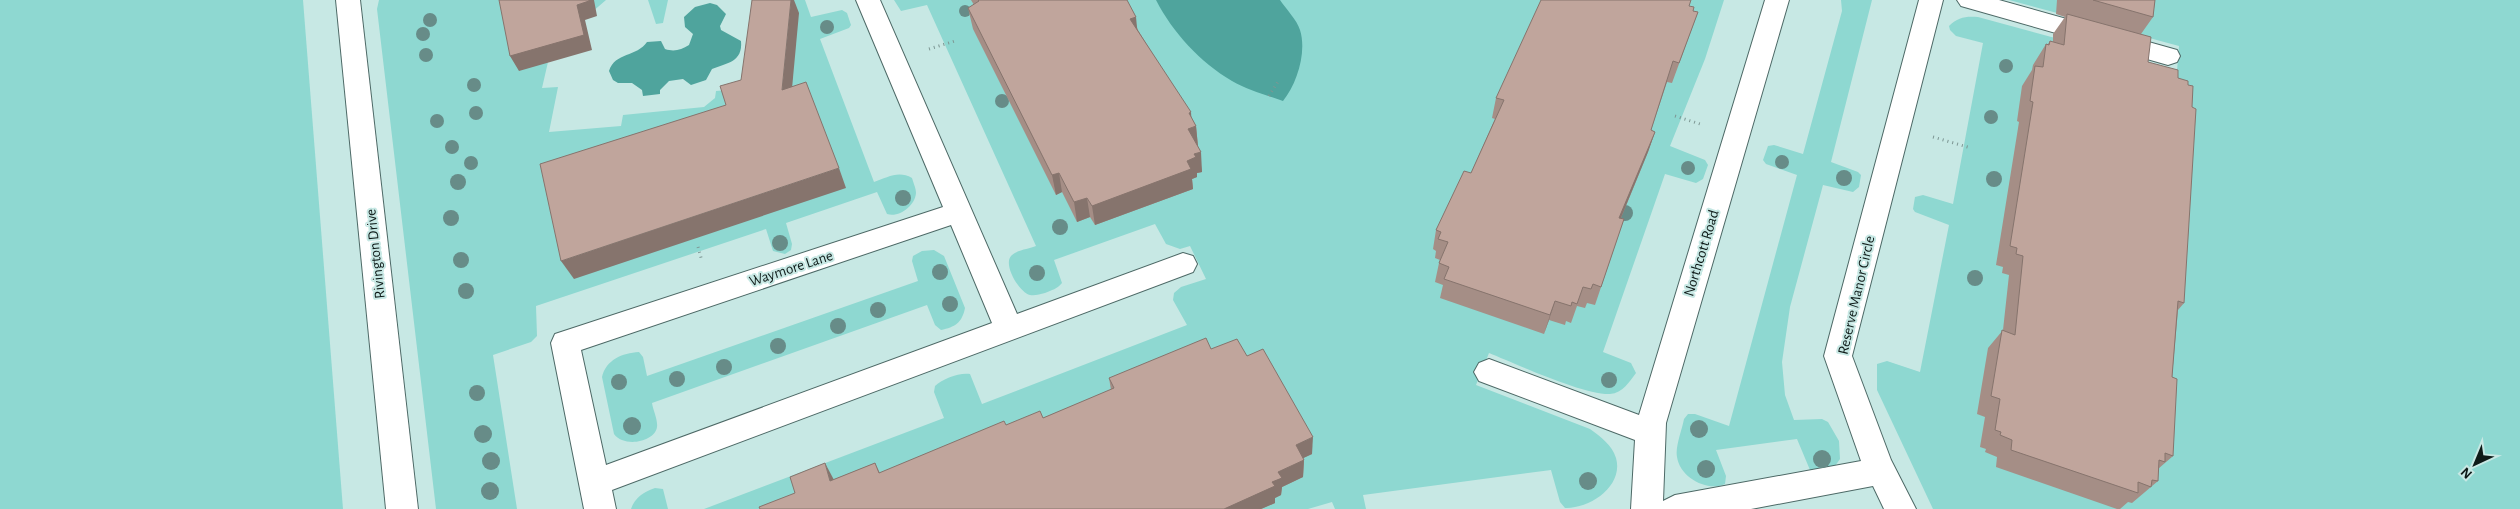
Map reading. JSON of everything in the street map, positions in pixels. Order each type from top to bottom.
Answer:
[{"type":"street","name":"Rivington Drive","points":[[348,0],[402,509]]},
{"type":"street","points":[[868,0],[1009,329]]},
{"type":"street","name":"Northcott Road","points":[[1647,509],[1650,423],[1778,0]]},
{"type":"street","name":"Reserve Manor Circle","points":[[1900,509],[1877,463],[1838,356],[1931,0]]},
{"type":"street","points":[[1969,0],[2168,56]]},
{"type":"street","name":"Waymore Lane","points":[[597,496],[565,343],[959,212]]},
{"type":"street","points":[[597,496],[1009,329],[1183,264]]},
{"type":"street","points":[[1489,372],[1650,432]]},
{"type":"street","points":[[1675,509],[1880,471],[1877,463]]},
{"type":"path","points":[[1269,96],[1279,80]]},
{"type":"shaded area","points":[[0,0],[303,0],[343,509],[0,509]]},
{"type":"shaded area","points":[[379,0],[606,0],[584,19],[548,62],[542,88],[558,87],[549,132],[621,126],[623,115],[704,107],[715,98],[716,91],[741,89],[752,0],[805,0],[811,17],[842,10],[847,13],[851,25],[849,28],[820,39],[874,182],[897,175],[907,176],[912,178],[916,191],[915,198],[906,210],[892,215],[887,214],[877,192],[786,223],[792,244],[791,250],[785,254],[773,251],[766,229],[536,306],[537,336],[531,342],[493,355],[517,509],[436,509],[377,9]]},
{"type":"shaded area","points":[[648,0],[668,0],[663,23],[656,24]]},
{"type":"shaded area","points":[[894,0],[1724,0],[1705,59],[1670,146],[1705,160],[1708,165],[1703,179],[1696,183],[1665,174],[1603,352],[1631,363],[1636,373],[1619,392],[1610,394],[1598,393],[1550,378],[1489,353],[1476,385],[1590,429],[1602,438],[1609,445],[1616,458],[1615,478],[1610,486],[1603,494],[1585,505],[1565,508],[1560,502],[1551,470],[1363,495],[1366,509],[1335,509],[1332,502],[1308,509],[704,509],[944,418],[934,392],[935,386],[951,377],[970,374],[982,404],[1187,325],[1173,300],[1174,293],[1181,287],[1206,279],[1190,246],[1180,249],[1166,244],[1155,224],[1054,260],[1062,283],[1054,289],[1038,295],[1030,295],[1021,289],[1013,278],[1009,260],[1016,252],[1036,246],[927,5],[901,11]]},
{"type":"shaded area","points":[[1156,0],[1280,0],[1299,26],[1302,39],[1301,58],[1296,77],[1293,86],[1283,101],[1238,84],[1209,65],[1179,35]]},
{"type":"shaded area","points":[[1841,0],[1872,0],[1831,162],[1858,172],[1861,175],[1859,187],[1853,192],[1823,185],[1790,307],[1782,362],[1785,395],[1794,420],[1822,419],[1828,422],[1839,441],[1840,459],[1832,470],[1810,470],[1797,439],[1716,450],[1726,476],[1725,484],[1718,486],[1703,485],[1689,477],[1679,465],[1677,457],[1678,443],[1684,419],[1688,414],[1695,414],[1729,426],[1797,175],[1766,164],[1763,160],[1768,146],[1774,145],[1803,154],[1842,11]]},
{"type":"shaded area","points":[[2009,0],[2520,0],[2520,509],[1933,509],[1877,390],[1877,364],[1887,361],[1920,372],[1949,225],[1915,212],[1913,209],[1915,197],[1923,195],[1953,204],[1983,43],[1956,36],[1949,26],[1962,18],[1978,17],[2177,71],[2179,46]]},
{"type":"shaded area","points":[[710,3],[717,5],[726,14],[720,26],[721,30],[741,41],[741,48],[737,58],[712,69],[706,80],[691,85],[683,79],[669,81],[660,90],[660,94],[643,96],[642,90],[632,83],[618,83],[613,80],[609,71],[612,65],[621,57],[643,47],[647,42],[661,41],[665,49],[671,50],[689,45],[693,34],[685,27],[684,17],[695,7]]},
{"type":"shaded area","points":[[934,250],[944,256],[965,308],[960,321],[954,326],[941,330],[935,325],[927,305],[652,403],[657,427],[651,436],[645,439],[631,442],[625,441],[614,434],[602,377],[607,366],[616,358],[639,352],[643,357],[647,376],[918,281],[912,261],[913,256],[922,251]]},
{"type":"shaded area","points":[[655,488],[663,489],[668,509],[631,509],[640,496]]},
{"type":"building","points":[[499,0],[589,0],[577,5],[584,35],[510,56]]},
{"type":"building","points":[[752,0],[791,0],[782,90],[806,82],[839,168],[561,261],[540,164],[726,105],[720,86],[741,80]]},
{"type":"building","points":[[978,0],[1127,0],[1136,17],[1130,19],[1191,112],[1189,113],[1196,126],[1188,129],[1201,152],[1194,154],[1196,157],[1187,161],[1191,169],[1092,206],[1087,198],[1074,202],[1059,173],[1052,175],[968,8]]},
{"type":"building","points":[[1541,0],[1691,0],[1689,6],[1694,7],[1693,11],[1698,12],[1679,63],[1673,61],[1651,130],[1655,132],[1619,218],[1624,219],[1601,287],[1593,284],[1591,289],[1583,287],[1577,304],[1572,302],[1571,306],[1555,301],[1550,315],[1444,279],[1449,267],[1439,263],[1448,242],[1438,239],[1441,232],[1436,230],[1464,171],[1471,173],[1504,100],[1496,98]]},
{"type":"building","points":[[2093,0],[2155,0],[2153,17]]},
{"type":"building","points":[[2067,14],[2151,37],[2148,62],[2178,70],[2178,78],[2188,81],[2188,85],[2193,86],[2192,107],[2196,109],[2184,303],[2178,301],[2172,377],[2177,379],[2173,456],[2165,453],[2165,462],[2159,460],[2158,481],[2152,480],[2151,487],[2138,482],[2138,493],[2011,450],[2012,440],[2000,435],[2001,432],[1995,430],[2000,399],[1991,396],[2002,330],[2015,335],[2023,256],[2016,254],[2017,248],[2010,246],[2033,102],[2030,101],[2035,66],[2043,67],[2046,44],[2049,45],[2050,41],[2064,45]]},
{"type":"building","points":[[1206,338],[1211,349],[1237,339],[1247,356],[1263,349],[1313,437],[1296,445],[1304,460],[1278,472],[1282,478],[1272,482],[1275,486],[1224,509],[760,509],[759,507],[795,493],[790,477],[825,463],[830,481],[875,463],[879,473],[1004,421],[1006,425],[1040,411],[1043,418],[1114,388],[1109,378]]}]
